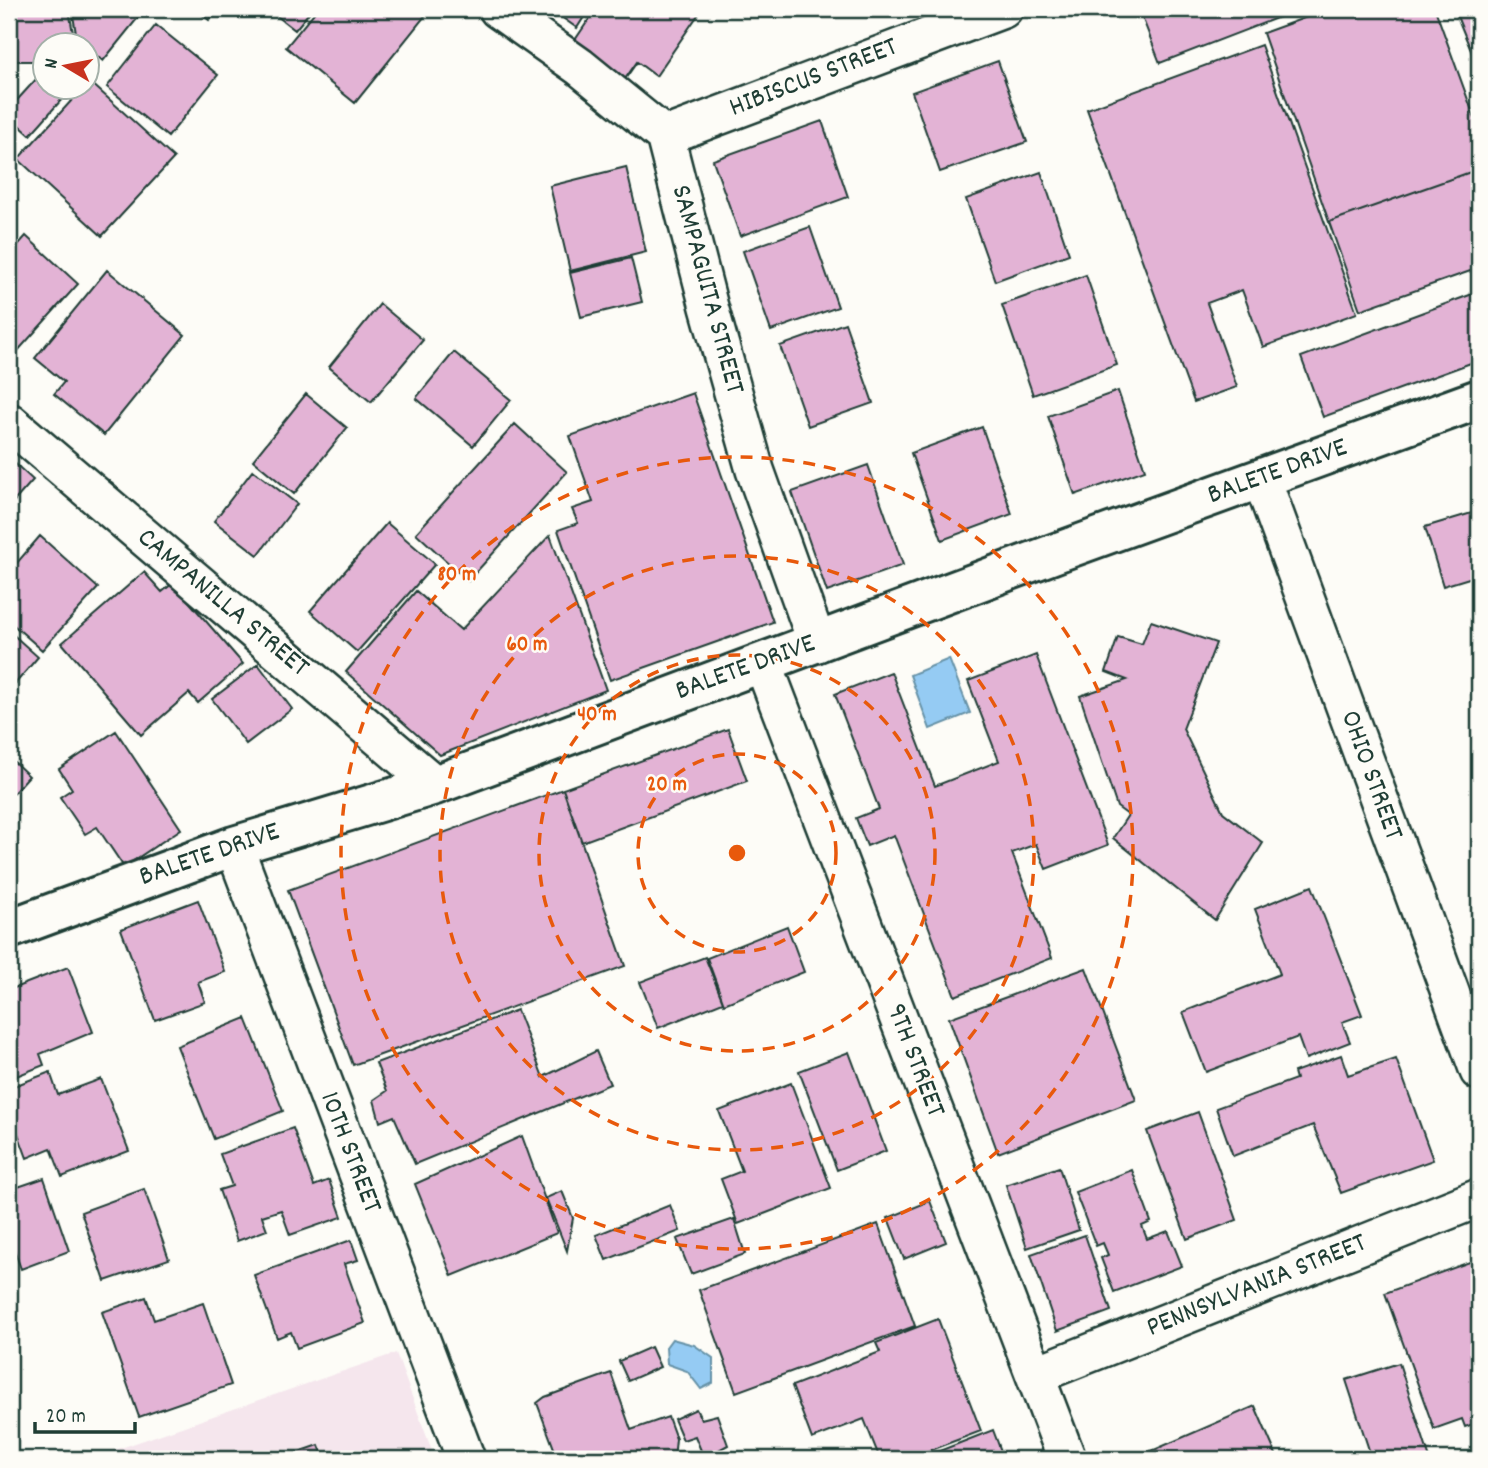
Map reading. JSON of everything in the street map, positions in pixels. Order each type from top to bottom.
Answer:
[{"type":"street","points":[[498,9],[580,67],[665,136]]},
{"type":"street","name":"HIBISCUS STREET","points":[[665,136],[1003,9]]},
{"type":"street","name":"SAMPAGUITA STREET","points":[[665,136],[755,470],[817,643]]},
{"type":"street","name":"BALETE DRIVE","points":[[9,929],[234,846],[435,785],[1060,551],[1262,480],[1479,399]]},
{"type":"street","name":"CAMPANILLA STREET","points":[[9,422],[435,785]]},
{"type":"street","name":"OHIO STREET","points":[[1262,480],[1479,1071]]},
{"type":"street","name":"9TH STREET","points":[[763,663],[1067,1459]]},
{"type":"street","name":"10TH STREET","points":[[234,846],[466,1459]]},
{"type":"street","name":"PENNSYLVANIA STREET","points":[[1035,1375],[1479,1198]]},
{"type":"shaded area","points":[[396,1353],[435,1459],[89,1459]]},
{"type":"water","points":[[949,659],[970,713],[930,729],[910,675]]},
{"type":"water","points":[[672,1339],[694,1345],[713,1358],[713,1383],[701,1389],[687,1371],[667,1364],[666,1347]]},
{"type":"building","points":[[9,9],[69,9],[73,32],[32,32],[32,61],[11,61]]},
{"type":"building","points":[[72,9],[145,9],[103,61],[102,32],[76,32]]},
{"type":"building","points":[[195,9],[218,9],[209,20]]},
{"type":"building","points":[[268,9],[312,9],[295,30]]},
{"type":"building","points":[[317,9],[416,9],[425,16],[355,103],[286,47]]},
{"type":"building","points":[[550,9],[589,9],[577,28]]},
{"type":"building","points":[[596,9],[702,9],[656,76],[637,62],[625,79],[573,43]]},
{"type":"building","points":[[1139,9],[1300,9],[1160,63]]},
{"type":"building","points":[[1329,9],[1435,9],[1479,130],[1479,169],[1329,222],[1263,33]]},
{"type":"building","points":[[1454,9],[1479,9],[1479,70]]},
{"type":"building","points":[[156,25],[218,75],[168,137],[107,87]]},
{"type":"building","points":[[1261,45],[1357,313],[1263,347],[1242,290],[1207,303],[1237,387],[1194,402],[1087,109]]},
{"type":"building","points":[[998,61],[1027,142],[940,172],[912,92]]},
{"type":"building","points":[[32,84],[32,102],[59,102],[30,135],[9,116],[9,109]]},
{"type":"building","points":[[102,93],[174,158],[102,236],[18,159],[70,102],[102,102]]},
{"type":"building","points":[[822,121],[848,197],[740,236],[713,160]]},
{"type":"building","points":[[626,167],[646,252],[570,271],[550,186]]},
{"type":"building","points":[[1479,169],[1479,268],[1360,310],[1329,222]]},
{"type":"building","points":[[1041,172],[1069,254],[995,281],[966,199]]},
{"type":"building","points":[[810,227],[838,307],[771,331],[743,251]]},
{"type":"building","points":[[26,236],[78,284],[15,354],[9,348],[9,255]]},
{"type":"building","points":[[631,258],[642,302],[581,317],[570,273]]},
{"type":"building","points":[[107,270],[185,335],[104,435],[54,394],[64,382],[35,358]]},
{"type":"building","points":[[1086,275],[1117,365],[1033,395],[1002,305]]},
{"type":"building","points":[[1478,292],[1479,360],[1323,417],[1301,357]]},
{"type":"building","points":[[380,304],[423,340],[371,402],[329,367]]},
{"type":"building","points":[[845,323],[873,403],[808,426],[780,346]]},
{"type":"building","points":[[454,352],[511,400],[473,446],[416,398]]},
{"type":"building","points":[[1118,391],[1145,470],[1075,495],[1048,416]]},
{"type":"building","points":[[693,393],[773,622],[610,680],[558,530],[578,523],[572,509],[593,502],[570,436]]},
{"type":"building","points":[[306,394],[347,428],[294,494],[253,460]]},
{"type":"building","points":[[515,424],[567,472],[468,581],[416,533]]},
{"type":"building","points":[[982,427],[1012,514],[942,540],[911,453]]},
{"type":"building","points":[[9,458],[33,480],[9,507]]},
{"type":"building","points":[[868,465],[903,565],[827,592],[792,492]]},
{"type":"building","points":[[253,470],[297,504],[258,555],[214,521]]},
{"type":"building","points":[[1475,512],[1479,528],[1479,575],[1443,586],[1425,527]]},
{"type":"building","points":[[387,523],[435,564],[357,652],[310,611]]},
{"type":"building","points":[[550,535],[606,690],[440,755],[346,672],[416,591],[461,630]]},
{"type":"building","points":[[40,536],[98,588],[42,650],[9,621],[9,572]]},
{"type":"building","points":[[144,572],[162,592],[173,583],[243,664],[198,703],[189,693],[141,735],[62,643]]},
{"type":"building","points":[[1151,621],[1216,643],[1183,729],[1223,812],[1263,843],[1215,920],[1113,838],[1128,815],[1117,807],[1080,696],[1127,680],[1106,672],[1118,637],[1142,644]]},
{"type":"building","points":[[9,631],[38,657],[9,691]]},
{"type":"building","points":[[1036,655],[1108,845],[1046,869],[1036,844],[1012,853],[1052,958],[955,996],[894,835],[867,846],[856,818],[879,809],[835,694],[891,672],[935,786],[999,761],[968,681]]},
{"type":"building","points":[[258,664],[292,709],[246,744],[212,699]]},
{"type":"building","points":[[728,729],[747,781],[582,842],[563,789]]},
{"type":"building","points":[[116,731],[181,829],[124,867],[97,827],[85,834],[60,797],[72,789],[59,769]]},
{"type":"building","points":[[9,757],[29,776],[9,798]]},
{"type":"building","points":[[563,789],[625,966],[353,1065],[288,890]]},
{"type":"building","points":[[1312,886],[1362,1015],[1342,1022],[1350,1042],[1306,1059],[1298,1037],[1206,1072],[1183,1012],[1280,974],[1255,909]]},
{"type":"building","points":[[198,900],[225,972],[198,982],[205,1002],[155,1020],[121,929]]},
{"type":"building","points":[[787,926],[804,972],[724,1004],[707,958]]},
{"type":"building","points":[[705,957],[723,1002],[658,1028],[640,982]]},
{"type":"building","points":[[68,967],[93,1032],[40,1054],[44,1065],[9,1079],[9,990]]},
{"type":"building","points":[[1086,968],[1136,1100],[998,1153],[949,1018]]},
{"type":"building","points":[[517,1010],[543,1077],[596,1051],[610,1084],[415,1164],[394,1116],[380,1122],[374,1100],[387,1091],[376,1063]]},
{"type":"building","points":[[246,1018],[283,1111],[214,1139],[177,1046]]},
{"type":"building","points":[[849,1052],[886,1151],[837,1170],[799,1071]]},
{"type":"building","points":[[1341,1055],[1348,1075],[1396,1059],[1433,1160],[1341,1193],[1313,1125],[1233,1156],[1216,1108],[1296,1079],[1294,1072]]},
{"type":"building","points":[[50,1072],[58,1095],[101,1079],[129,1151],[62,1177],[51,1148],[27,1158],[9,1109],[9,1088]]},
{"type":"building","points":[[791,1083],[831,1188],[738,1224],[721,1179],[742,1171],[719,1111]]},
{"type":"building","points":[[1198,1112],[1237,1220],[1187,1239],[1147,1131]]},
{"type":"building","points":[[293,1128],[314,1186],[329,1180],[342,1217],[290,1235],[281,1210],[262,1216],[267,1230],[237,1241],[219,1190],[232,1186],[220,1154]]},
{"type":"building","points":[[522,1136],[557,1233],[452,1276],[415,1184]]},
{"type":"building","points":[[1059,1167],[1079,1230],[1027,1248],[1006,1185]]},
{"type":"building","points":[[1132,1170],[1151,1222],[1142,1226],[1147,1239],[1168,1231],[1182,1266],[1114,1292],[1101,1258],[1108,1255],[1103,1243],[1096,1246],[1075,1192]]},
{"type":"building","points":[[44,1178],[69,1251],[21,1269],[9,1235],[9,1190]]},
{"type":"building","points":[[144,1189],[169,1259],[105,1281],[81,1212]]},
{"type":"building","points":[[562,1191],[573,1218],[567,1251],[546,1198]]},
{"type":"building","points":[[930,1201],[946,1242],[904,1259],[888,1218]]},
{"type":"building","points":[[670,1205],[680,1231],[606,1260],[596,1235]]},
{"type":"building","points":[[734,1219],[745,1254],[691,1274],[677,1239]]},
{"type":"building","points":[[878,1224],[915,1326],[736,1392],[699,1290]]},
{"type":"building","points":[[1085,1235],[1111,1311],[1057,1331],[1031,1254]]},
{"type":"building","points":[[351,1240],[358,1260],[344,1264],[365,1323],[297,1348],[291,1332],[277,1338],[254,1275]]},
{"type":"building","points":[[1475,1260],[1479,1271],[1479,1422],[1465,1427],[1462,1419],[1434,1429],[1385,1293]]},
{"type":"building","points":[[146,1297],[154,1320],[203,1303],[231,1385],[139,1417],[102,1312]]},
{"type":"building","points":[[938,1319],[981,1431],[907,1459],[880,1459],[864,1419],[812,1439],[792,1386],[880,1352],[876,1343]]},
{"type":"building","points":[[651,1347],[660,1367],[628,1381],[619,1361]]},
{"type":"building","points":[[1399,1363],[1430,1459],[1372,1459],[1346,1380]]},
{"type":"building","points":[[611,1373],[631,1430],[668,1417],[676,1439],[674,1459],[558,1459],[537,1403],[545,1397]]},
{"type":"building","points":[[1255,1406],[1278,1459],[1141,1459],[1140,1456]]},
{"type":"building","points":[[696,1409],[701,1419],[717,1415],[728,1445],[704,1458],[695,1436],[683,1440],[674,1419]]},
{"type":"building","points":[[993,1430],[1004,1459],[919,1459]]},
{"type":"building","points":[[319,1445],[324,1459],[279,1459]]},
{"type":"building","points":[[190,1451],[193,1459],[167,1459]]}]
